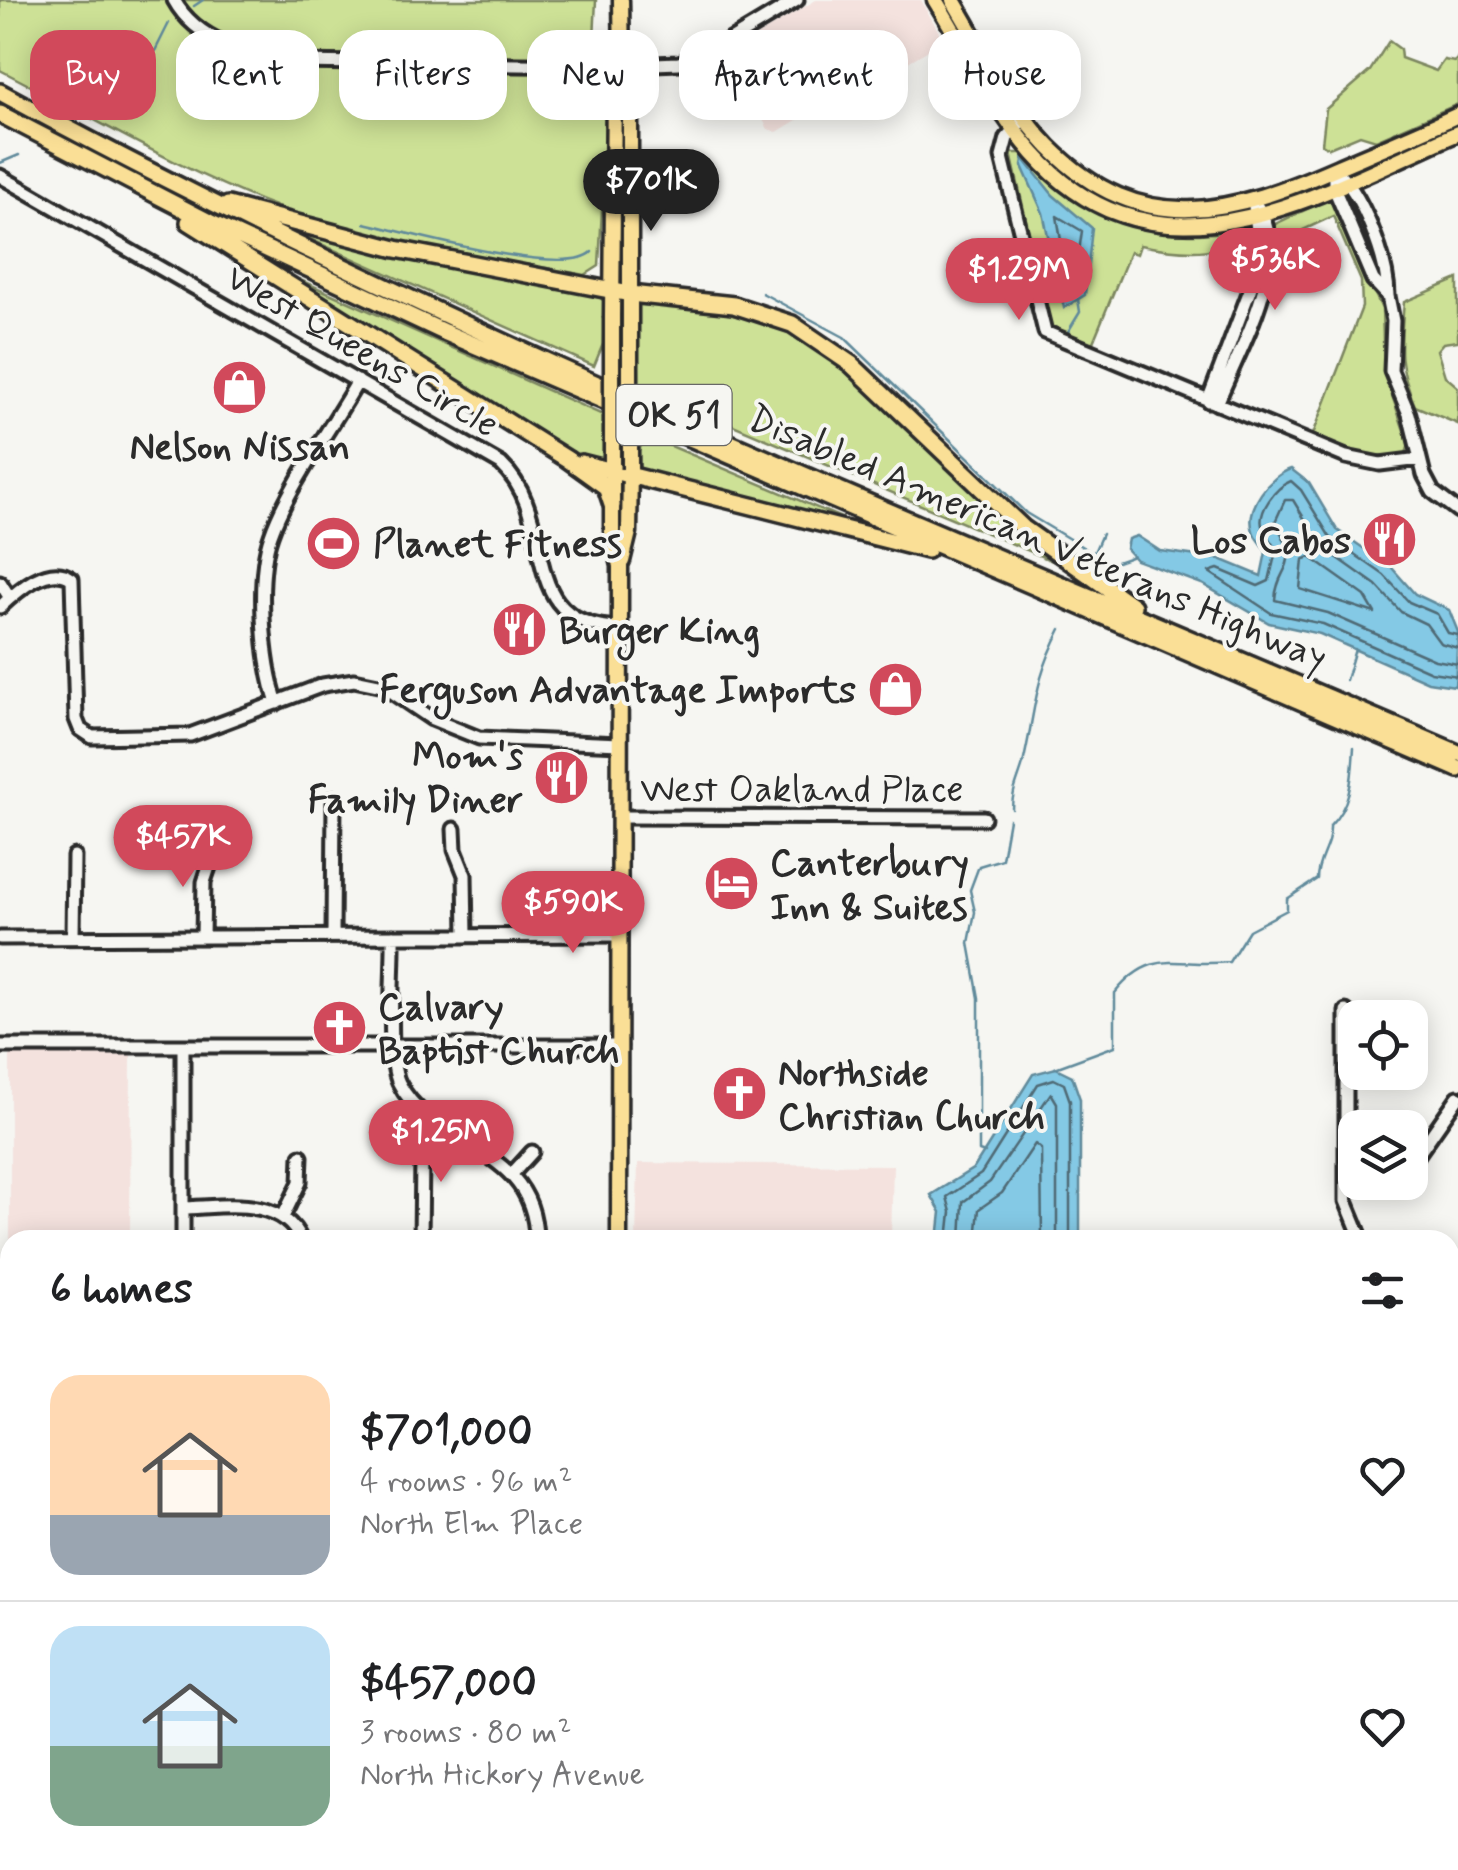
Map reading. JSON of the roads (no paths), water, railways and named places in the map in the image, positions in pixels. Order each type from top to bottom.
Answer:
[{"type":"highway","name":"Disabled American Veterans Highway","points":[[0,92],[191,195],[443,316],[1458,753]]},
{"type":"highway","name":"Disabled American Veterans Highway","points":[[0,114],[119,177],[444,332],[1458,769]]},
{"type":"highway","points":[[119,177],[568,459],[606,487],[612,504]]},
{"type":"highway","points":[[191,195],[346,238],[612,291],[753,309],[810,334],[852,364],[1023,528],[1162,625]]},
{"type":"highway","points":[[568,459],[967,559]]},
{"type":"main road","points":[[621,0],[621,30]]},
{"type":"main road","points":[[935,0],[1013,127],[1063,181],[1124,214],[1164,224],[1204,226],[1260,217],[1458,133]]},
{"type":"main road","points":[[952,0],[971,30]]},
{"type":"main road","points":[[1028,120],[1047,145],[1077,172],[1138,202],[1199,211],[1254,202],[1458,115]]},
{"type":"main road","points":[[614,120],[612,504],[620,566],[619,1230]]},
{"type":"main road","points":[[620,566],[629,532],[630,120]]},
{"type":"street","points":[[174,0],[186,20],[226,43],[294,62],[527,64]]},
{"type":"street","points":[[659,62],[697,58],[797,0]]},
{"type":"street","points":[[1024,120],[1013,127],[1002,157],[1045,332],[1364,463],[1396,464],[1420,459]]},
{"type":"street","points":[[1334,169],[1349,180],[1388,272],[1393,321],[1391,371],[1427,484],[1458,511]]},
{"type":"street","points":[[1334,169],[1334,188],[1373,280],[1388,296]]},
{"type":"street","name":"West Queens Circle","points":[[0,176],[501,464],[520,485],[531,508],[554,600],[577,621],[620,628]]},
{"type":"street","points":[[1212,403],[1261,260],[1260,217],[1254,202]]},
{"type":"street","points":[[277,703],[267,660],[266,551],[276,523],[358,381]]},
{"type":"street","points":[[0,582],[5,602],[43,576],[65,574],[75,591],[78,726],[95,738],[182,736],[334,682],[364,681],[395,692],[432,719],[479,738],[620,744]]},
{"type":"street","points":[[334,798],[334,936]]},
{"type":"street","name":"West Oakland Place","points":[[620,817],[984,818]]},
{"type":"street","points":[[454,829],[455,850],[465,875],[466,936]]},
{"type":"street","points":[[204,936],[204,875],[213,855]]},
{"type":"street","points":[[73,937],[74,856]]},
{"type":"street","points":[[0,938],[620,935]]},
{"type":"street","points":[[393,936],[394,1071],[401,1088],[512,1176],[532,1205],[535,1230]]},
{"type":"street","points":[[0,1046],[620,1046]]},
{"type":"street","points":[[183,1046],[183,1230]]},
{"type":"street","points":[[1428,1140],[1458,1097]]},
{"type":"street","points":[[421,1230],[422,1159],[442,1123]]},
{"type":"street","points":[[512,1176],[532,1152]]},
{"type":"street","points":[[283,1217],[300,1182],[300,1156]]},
{"type":"street","points":[[1347,1200],[1357,1230]]},
{"type":"street","points":[[183,1208],[258,1208],[283,1217],[293,1230]]},
{"type":"water","points":[[1023,158],[1053,195],[1092,228],[1085,295],[1064,308],[1043,213],[1022,166]]},
{"type":"water","points":[[1291,469],[1309,483],[1337,530],[1392,568],[1415,594],[1449,610],[1458,632],[1455,686],[1428,682],[1320,634],[1269,623],[1202,584],[1136,560],[1126,549],[1128,539],[1137,536],[1160,551],[1220,559],[1261,576],[1266,552],[1253,531],[1253,512],[1268,485]]},
{"type":"water","points":[[1056,1068],[1072,1076],[1080,1099],[1080,1230],[939,1230],[941,1212],[931,1195],[974,1168],[1033,1074]]},
{"type":"waterway","points":[[194,6],[203,0]]},
{"type":"waterway","points":[[156,49],[169,23]]},
{"type":"waterway","points":[[0,163],[19,155]]},
{"type":"waterway","points":[[365,223],[519,257],[576,259],[592,252]]},
{"type":"waterway","points":[[762,293],[844,337],[1026,513],[1111,564],[1131,557]]},
{"type":"waterway","points":[[1066,335],[1080,312],[1078,299]]},
{"type":"waterway","points":[[1091,559],[1102,534]]},
{"type":"waterway","points":[[1012,809],[1040,681],[1061,629]]},
{"type":"waterway","points":[[1346,680],[1355,649]]},
{"type":"waterway","points":[[1055,1068],[1115,1046],[1115,993],[1129,978],[1154,964],[1229,962],[1249,930],[1287,910],[1287,899],[1317,879],[1330,826],[1350,789],[1354,747]]},
{"type":"waterway","points":[[985,1153],[979,1151],[979,998],[969,943],[975,912],[970,890],[979,866],[1002,859],[1009,819]]},
{"type":"place","name":"Nelson Nissan","points":[[240,388]]},
{"type":"place","name":"Los Cabos","points":[[1390,540]]},
{"type":"place","name":"Planet Fitness","points":[[334,543]]},
{"type":"place","name":"Burger King","points":[[520,630]]},
{"type":"place","name":"Ferguson Advantage Imports","points":[[895,689]]},
{"type":"place","name":"Mom's Family Diner","points":[[562,777]]},
{"type":"place","name":"Canterbury Inn & Suites","points":[[731,884]]},
{"type":"place","name":"Calvary Baptist Church","points":[[339,1028]]},
{"type":"place","name":"Northside Christian Church","points":[[739,1094]]}]
